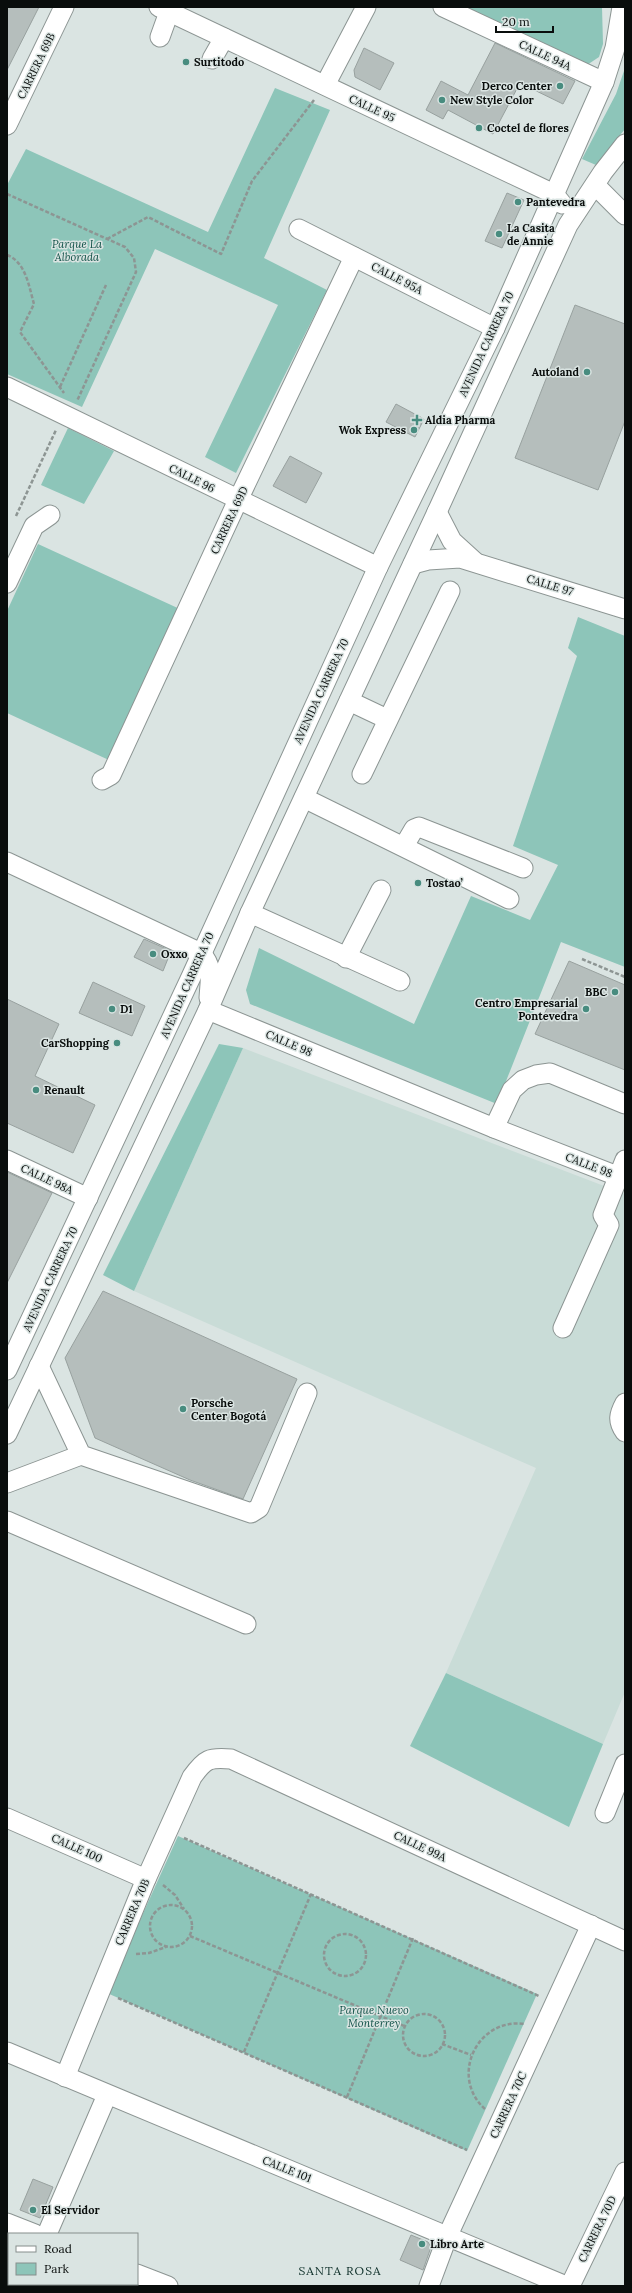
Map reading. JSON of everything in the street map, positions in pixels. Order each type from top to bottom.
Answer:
[{"type":"street","name":"CARRERA 69B","points":[[7,124],[64,7]]},
{"type":"street","points":[[325,85],[366,7]]},
{"type":"street","name":"CALLE 94A","points":[[443,7],[604,82]]},
{"type":"street","name":"AVENIDA CARRERA 70","points":[[7,1370],[88,1198],[378,567],[495,328],[604,82],[615,48],[622,7]]},
{"type":"street","points":[[160,37],[164,10]]},
{"type":"street","name":"CALLE 95","points":[[164,10],[554,194]]},
{"type":"street","points":[[212,59],[224,38]]},
{"type":"street","points":[[7,1434],[208,1010],[250,913],[413,564],[568,225],[625,144]]},
{"type":"street","points":[[595,185],[625,215]]},
{"type":"street","points":[[554,194],[566,214],[568,225]]},
{"type":"street","name":"CALLE 95A","points":[[299,229],[495,328]]},
{"type":"street","name":"CARRERA 69D","points":[[102,780],[111,775],[238,500],[354,256]]},
{"type":"street","name":"CALLE 96","points":[[7,387],[69,413],[238,500],[378,567]]},
{"type":"street","name":"CALLE 97","points":[[437,512],[452,541],[475,562]]},
{"type":"street","points":[[7,583],[34,526],[50,514]]},
{"type":"street","name":"CALLE 97","points":[[413,564],[444,558],[475,562],[625,609]]},
{"type":"street","points":[[362,774],[387,719],[450,591]]},
{"type":"street","points":[[349,701],[387,719]]},
{"type":"street","points":[[304,798],[404,846],[508,899]]},
{"type":"street","points":[[404,846],[414,829],[419,827],[523,868]]},
{"type":"street","points":[[7,862],[201,953],[209,962],[210,969],[208,1010]]},
{"type":"street","points":[[346,958],[381,890]]},
{"type":"street","points":[[250,913],[346,958],[400,981]]},
{"type":"street","name":"CALLE 98","points":[[208,1010],[494,1128],[623,1171]]},
{"type":"street","points":[[494,1128],[512,1090],[523,1080],[536,1075],[550,1073],[625,1104]]},
{"type":"street","name":"CALLE 98A","points":[[7,1160],[88,1198]]},
{"type":"street","points":[[563,1328],[609,1225],[603,1215],[623,1171]]},
{"type":"street","points":[[39,1366],[81,1455]]},
{"type":"street","points":[[7,1483],[81,1455],[251,1513],[255,1512],[259,1508],[307,1393]]},
{"type":"street","points":[[625,1403],[619,1414],[619,1424],[625,1432]]},
{"type":"street","points":[[7,1521],[246,1624]]},
{"type":"street","name":"CARRERA 70B","points":[[65,2077],[100,1990],[153,1881],[192,1777],[200,1766],[214,1757]]},
{"type":"street","name":"CALLE 99A","points":[[214,1757],[231,1759],[625,1941]]},
{"type":"street","points":[[605,1813],[625,1764]]},
{"type":"street","name":"CALLE 100","points":[[7,1819],[153,1881]]},
{"type":"street","name":"CARRERA 70C","points":[[429,2286],[448,2235],[591,1925]]},
{"type":"street","name":"CALLE 101","points":[[7,2052],[107,2095],[448,2235],[566,2286]]},
{"type":"street","points":[[47,2233],[107,2095]]},
{"type":"street","name":"CARRERA 70D","points":[[570,2286],[625,2172]]},
{"type":"street","points":[[7,2223],[32,2233]]},
{"type":"street","points":[[138,2274],[168,2286]]},
{"type":"path","points":[[107,239],[148,217],[221,254],[252,181],[325,85]]},
{"type":"path","points":[[7,194],[107,239],[131,252],[136,265],[136,272],[69,413],[16,516]]},
{"type":"path","points":[[7,255],[17,261],[21,266],[34,304],[20,332],[60,387],[69,413]]},
{"type":"path","points":[[60,387],[106,285]]},
{"type":"path","points":[[582,959],[625,977]]},
{"type":"path","points":[[181,1837],[413,1938],[543,1998]]},
{"type":"path","points":[[130,1952],[142,1954],[166,1947],[180,1946],[190,1936],[192,1922],[184,1910],[170,1890],[153,1881]]},
{"type":"path","points":[[244,2052],[311,1894]]},
{"type":"path","points":[[166,1947],[155,1940],[151,1933],[152,1918],[163,1907],[171,1906],[184,1910]]},
{"type":"path","points":[[345,1934],[358,1938],[366,1950],[364,1964],[360,1970],[347,1976],[340,1975],[328,1968],[324,1953],[330,1939],[345,1934]]},
{"type":"path","points":[[190,1936],[404,2026]]},
{"type":"path","points":[[347,2097],[413,1938]]},
{"type":"path","points":[[100,1990],[484,2158]]},
{"type":"path","points":[[416,2015],[430,2015],[442,2024],[444,2037],[442,2044],[438,2050],[426,2056],[412,2053],[404,2041],[404,2026],[416,2015]]},
{"type":"path","points":[[490,2113],[472,2093],[468,2081],[468,2068],[471,2055],[478,2042],[489,2032],[502,2026],[516,2023],[531,2025]]},
{"type":"path","points":[[442,2044],[471,2055]]},
{"type":"shaded area","points":[[243,1048],[625,1194],[625,1692],[603,1744],[446,1673],[536,1468],[134,1291]]},
{"type":"green space","points":[[457,7],[602,7],[603,44],[599,57],[587,65]]},
{"type":"green space","points":[[625,68],[625,129],[596,165],[582,159],[616,94]]},
{"type":"green space","name":"Parque La Alborada","points":[[275,88],[330,110],[264,258],[327,290],[236,473],[205,457],[278,305],[155,249],[82,407],[7,374],[7,185],[26,149],[208,232]]},
{"type":"green space","points":[[68,428],[114,451],[84,504],[41,485]]},
{"type":"green space","points":[[38,544],[182,610],[111,761],[7,713],[7,611]]},
{"type":"green space","points":[[578,617],[625,636],[625,967],[561,942],[497,1104],[250,1004],[246,990],[259,948],[414,1024],[471,896],[530,920],[558,865],[513,846],[577,656],[568,648]]},
{"type":"green space","points":[[219,1044],[243,1048],[134,1291],[103,1275]]},
{"type":"green space","points":[[446,1673],[603,1744],[569,1827],[410,1746]]},
{"type":"green space","name":"Parque Nuevo Monterrey","points":[[178,1836],[537,1994],[467,2151],[107,1993]]},
{"type":"building","points":[[7,7],[39,7],[7,70]]},
{"type":"building","points":[[495,43],[575,81],[563,104],[520,83],[493,134],[448,110],[443,119],[426,110],[441,81],[468,95]]},
{"type":"building","points":[[364,48],[394,63],[380,90],[355,77],[354,70]]},
{"type":"building","points":[[507,193],[524,200],[502,248],[485,241]]},
{"type":"building","name":"Autoland","points":[[575,305],[625,324],[625,421],[598,490],[515,458]]},
{"type":"building","points":[[396,404],[424,419],[415,437],[386,422]]},
{"type":"building","points":[[290,456],[322,473],[306,503],[273,486]]},
{"type":"building","name":"Oxxo","points":[[144,939],[171,951],[163,971],[134,957]]},
{"type":"building","name":"Centro Empresarial Pontevedra","points":[[569,961],[625,985],[625,1070],[535,1034]]},
{"type":"building","name":"D1","points":[[93,982],[145,1006],[132,1036],[79,1013]]},
{"type":"building","name":"Renault","points":[[7,999],[59,1024],[35,1076],[95,1105],[73,1153],[7,1123]]},
{"type":"building","points":[[7,1172],[52,1193],[7,1283]]},
{"type":"building","name":"Porsche Center Bogotá","points":[[103,1291],[297,1379],[243,1499],[190,1480],[95,1438],[65,1358]]},
{"type":"building","points":[[33,2179],[53,2187],[40,2218],[20,2210]]},
{"type":"building","points":[[411,2235],[428,2242],[431,2247],[423,2270],[400,2260]]},
{"type":"place","name":"Surtitodo","points":[[186,62]]},
{"type":"place","name":"Derco Center","points":[[560,86]]},
{"type":"place","name":"New Style Color","points":[[442,100]]},
{"type":"place","name":"Coctel de flores","points":[[479,128]]},
{"type":"place","name":"Pantevedra","points":[[518,202]]},
{"type":"place","name":"La Casita de Annie","points":[[499,234]]},
{"type":"place","name":"Autoland","points":[[587,372]]},
{"type":"place","name":"Aldia Pharma","points":[[417,420]]},
{"type":"place","name":"Wok Express","points":[[414,430]]},
{"type":"place","name":"Tostao’","points":[[418,883]]},
{"type":"place","name":"Oxxo","points":[[153,954]]},
{"type":"place","name":"BBC","points":[[615,992]]},
{"type":"place","name":"D1","points":[[112,1009]]},
{"type":"place","name":"Centro Empresarial Pontevedra","points":[[586,1009]]},
{"type":"place","name":"CarShopping","points":[[117,1043]]},
{"type":"place","name":"Renault","points":[[36,1090]]},
{"type":"place","name":"Porsche Center Bogotá","points":[[183,1409]]},
{"type":"place","name":"El Servidor","points":[[33,2210]]},
{"type":"place","name":"Libro Arte","points":[[422,2244]]},
{"type":"district","name":"SANTA ROSA","points":[[340,2271]]}]
